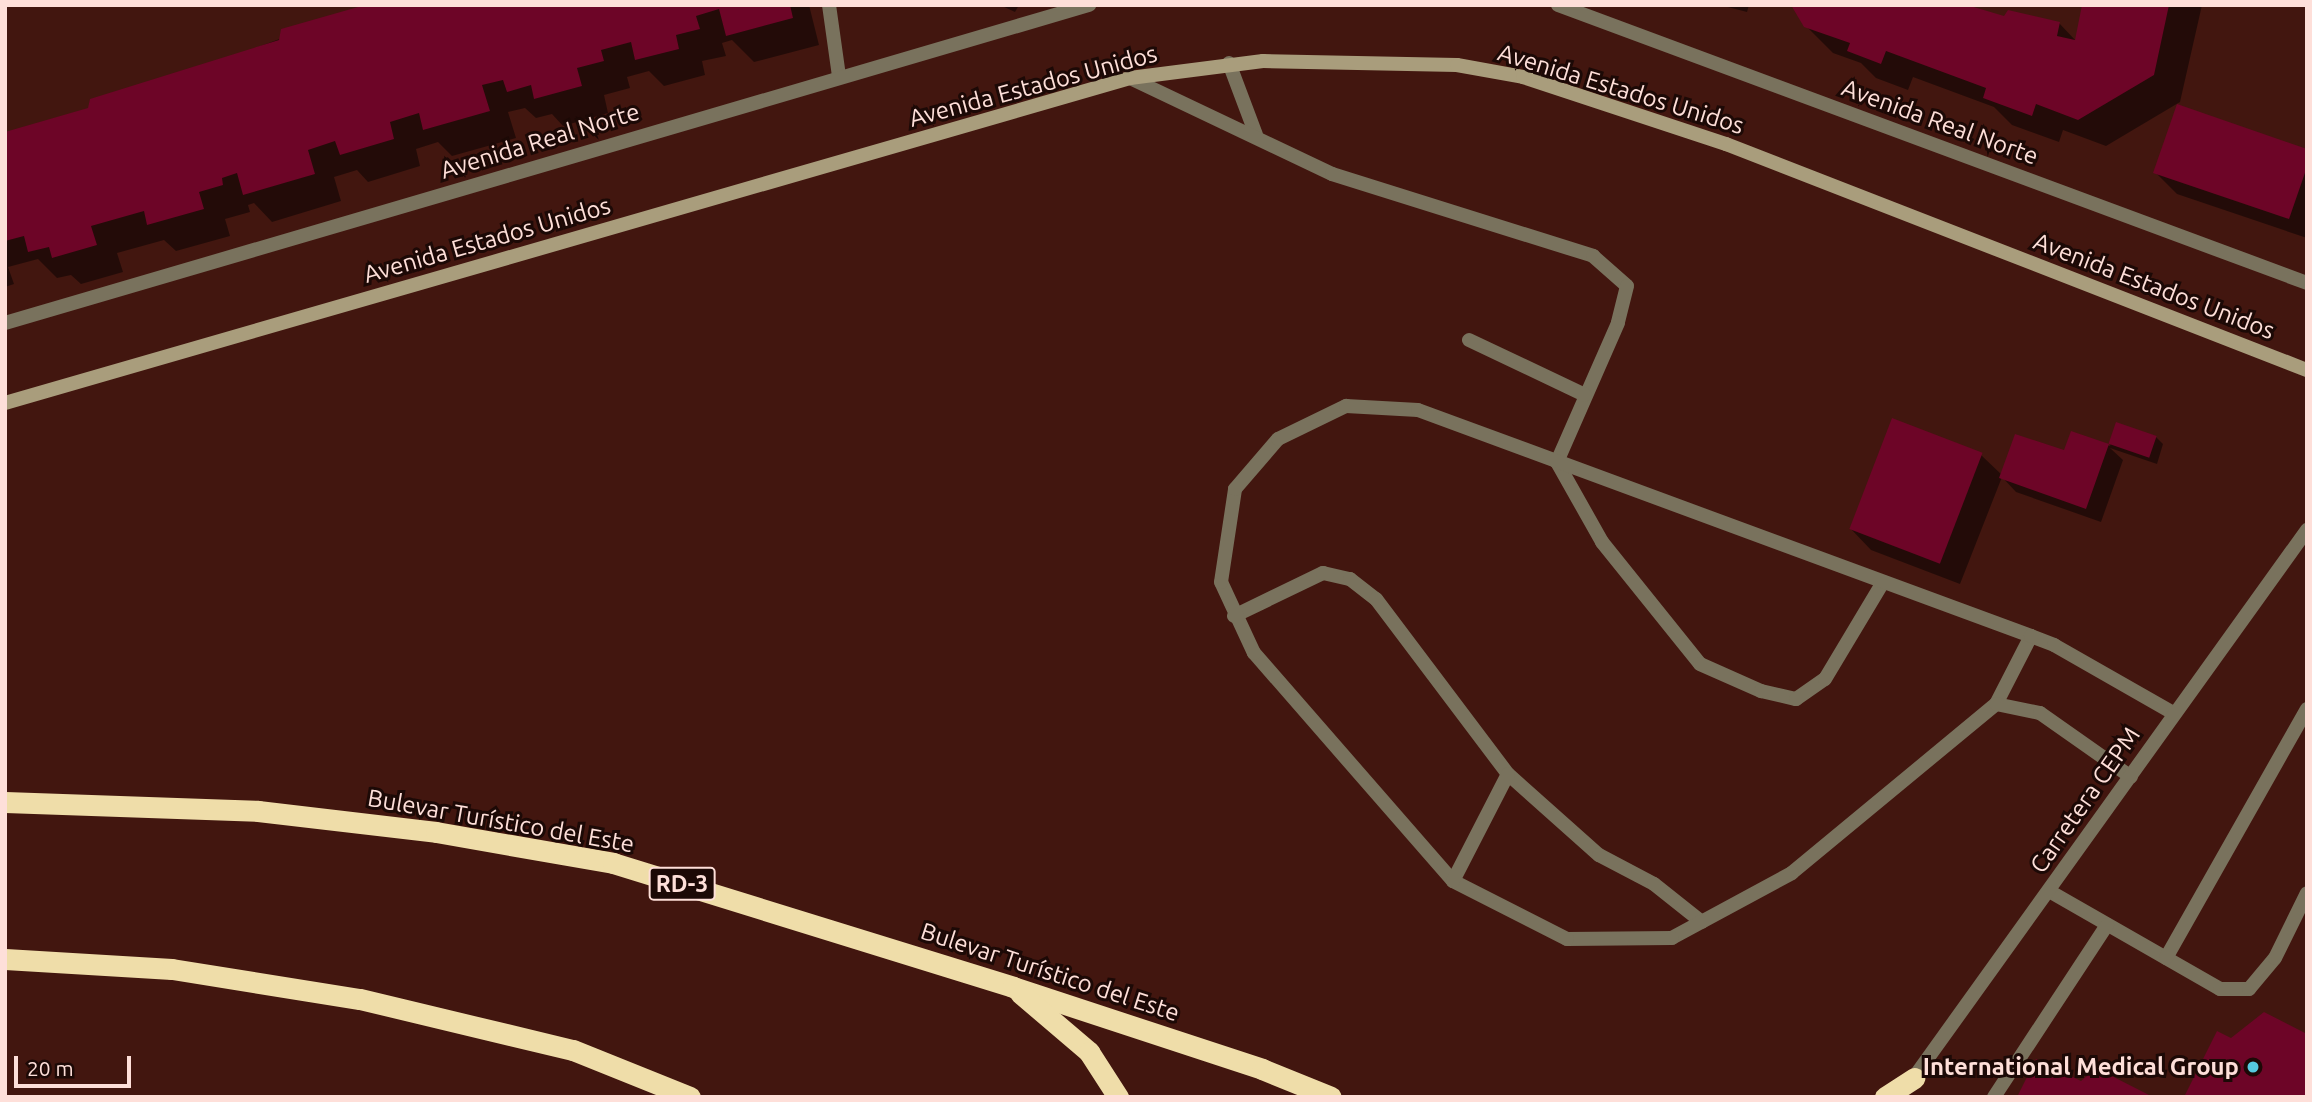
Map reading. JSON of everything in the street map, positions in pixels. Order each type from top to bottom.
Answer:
[{"type":"highway","name":"Bulevar Turístico del Este","points":[[5,803],[258,811],[436,832],[613,863],[1013,987],[1262,1069],[1331,1097]]},
{"type":"highway","points":[[5,959],[172,969],[360,999],[573,1050],[690,1097]]},
{"type":"highway","points":[[1013,987],[1089,1052],[1118,1097]]},
{"type":"highway","points":[[1885,1097],[1911,1087]]},
{"type":"street","points":[[828,5],[839,76]]},
{"type":"street","name":"Avenida Real Norte","points":[[5,323],[839,76],[1089,5]]},
{"type":"street","name":"Avenida Real Norte","points":[[1558,5],[2307,283]]},
{"type":"street","name":"Avenida Estados Unidos","points":[[5,403],[1129,78],[1229,63],[1384,61],[1457,65],[1523,77],[1726,144],[2307,370]]},
{"type":"street","points":[[1229,63],[1256,135]]},
{"type":"street","points":[[1129,78],[1256,135],[1332,174],[1593,256],[1627,286],[1618,323],[1558,462]]},
{"type":"street","points":[[1469,340],[1585,395]]},
{"type":"street","points":[[2031,636],[1996,704],[1792,873],[1672,938],[1567,939],[1453,881],[1254,653],[1234,616],[1221,582],[1235,489],[1278,439],[1346,407],[1418,410],[2031,636],[2173,713]]},
{"type":"street","points":[[1558,462],[1602,542],[1700,664],[1761,691],[1796,699],[1825,680],[1883,582]]},
{"type":"street","name":"Carretera CEPM","points":[[1901,1097],[1911,1087],[2131,777],[2173,713],[2307,530]]},
{"type":"street","points":[[1234,616],[1323,573],[1350,579],[1376,598],[1508,774],[1599,855],[1654,884],[1702,922]]},
{"type":"street","points":[[1996,704],[2040,713],[2131,777]]},
{"type":"street","points":[[2166,958],[2307,709]]},
{"type":"street","points":[[1453,881],[1508,774]]},
{"type":"street","points":[[2049,891],[2220,989],[2249,989],[2275,958],[2307,892]]},
{"type":"street","points":[[1994,1097],[2107,925]]},
{"type":"building","points":[[365,5],[790,5],[793,18],[726,36],[719,9],[696,16],[700,29],[676,35],[679,49],[635,60],[631,42],[601,50],[604,61],[577,68],[582,86],[534,99],[531,85],[507,92],[503,80],[482,85],[490,111],[423,130],[419,113],[390,122],[394,139],[340,155],[335,141],[308,150],[315,174],[243,195],[237,173],[222,178],[223,185],[199,192],[204,209],[147,225],[144,211],[91,226],[97,245],[52,258],[49,247],[28,252],[24,236],[5,241],[5,132],[88,108],[90,99],[279,40],[281,29]]},
{"type":"building","points":[[1791,5],[1967,5],[2004,16],[2008,10],[2060,22],[2057,36],[2075,40],[2082,5],[2169,5],[2154,75],[2078,120],[2036,104],[2032,116],[1983,98],[1986,88],[1886,51],[1881,64],[1847,51],[1850,43],[1804,27]]},
{"type":"building","points":[[2177,104],[2307,149],[2307,167],[2289,219],[2153,173]]},
{"type":"building","points":[[1892,418],[1983,453],[1940,564],[1849,529]]},
{"type":"building","points":[[2116,422],[2157,436],[2149,458],[2109,444]]},
{"type":"building","points":[[2071,431],[2109,444],[2086,509],[1999,478],[2015,434],[2064,450]]},
{"type":"building","name":"International Medical Group","points":[[2264,1012],[2307,1034],[2307,1097],[2184,1097],[2217,1031],[2231,1038]]},
{"type":"building","name":"International Medical Group","points":[[2036,1059],[2081,1081],[2096,1068],[2153,1097],[2017,1097]]},
{"type":"place","name":"International Medical Group","points":[[2253,1067]]}]
